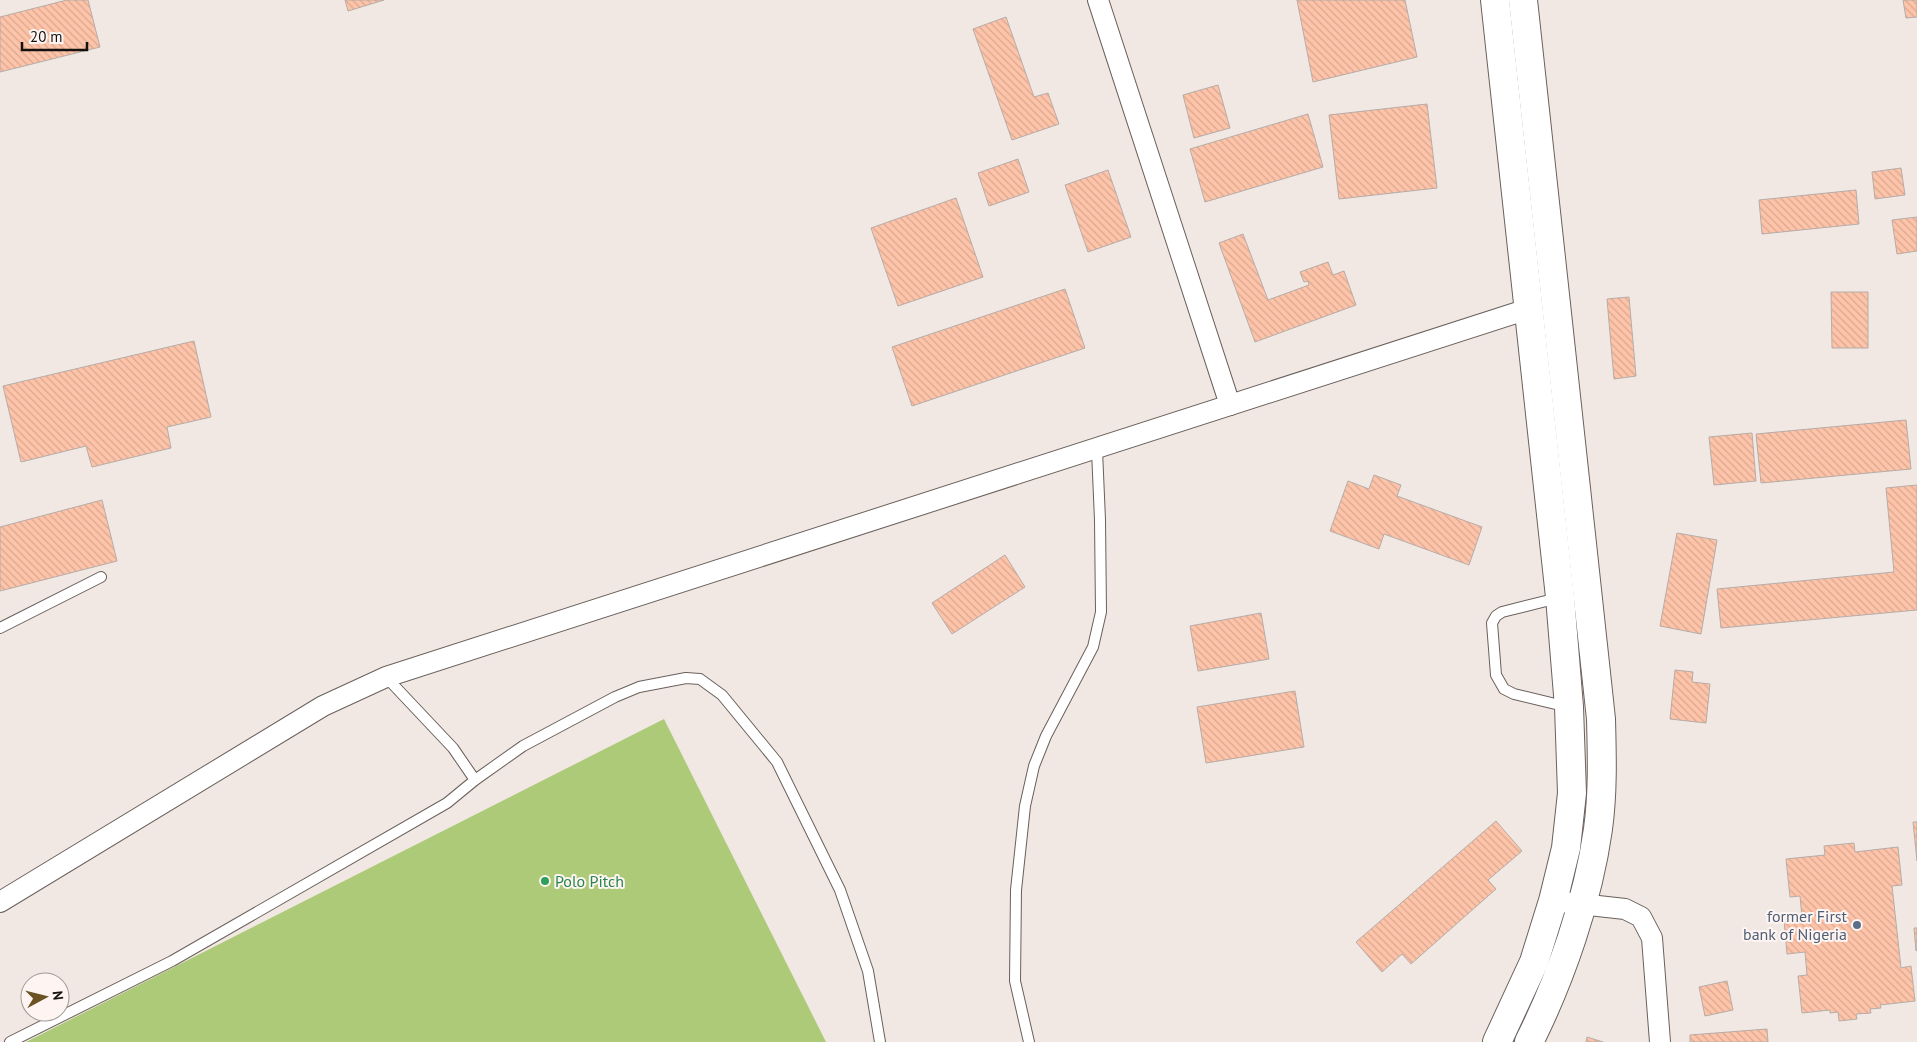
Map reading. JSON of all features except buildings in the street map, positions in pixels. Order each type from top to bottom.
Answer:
[{"type":"main road","points":[[1495,0],[1560,597],[1569,708],[1572,793],[1566,848],[1553,901],[1534,962],[1497,1042]]},
{"type":"main road","points":[[1523,0],[1601,719],[1602,772],[1598,830],[1588,882],[1553,988],[1529,1042]]},
{"type":"street","points":[[1098,0],[1230,405]]},
{"type":"street","points":[[0,902],[323,706],[386,678],[1097,450],[1528,309]]},
{"type":"street","points":[[1553,901],[1625,909],[1641,917],[1652,938],[1660,1042]]},
{"type":"lane","points":[[1030,1042],[1015,981],[1016,890],[1025,806],[1034,766],[1046,736],[1093,647],[1101,612],[1097,450]]},
{"type":"lane","points":[[0,628],[101,577]]},
{"type":"lane","points":[[1560,597],[1502,612],[1496,616],[1492,623],[1496,675],[1504,689],[1514,694],[1569,708]]},
{"type":"lane","points":[[386,678],[453,748],[475,780]]},
{"type":"lane","points":[[10,1042],[172,961],[447,803],[475,780],[523,746],[615,696],[639,687],[686,678],[700,679],[722,695],[776,762],[840,890],[868,971],[880,1042]]},
{"type":"green space","name":"Polo Pitch","points":[[664,719],[826,1042],[26,1042],[66,1022],[70,1022],[70,1020]]},
{"type":"place","name":"Polo Pitch","points":[[545,881]]},
{"type":"place","name":"former First bank of Nigeria","points":[[1857,925]]}]
